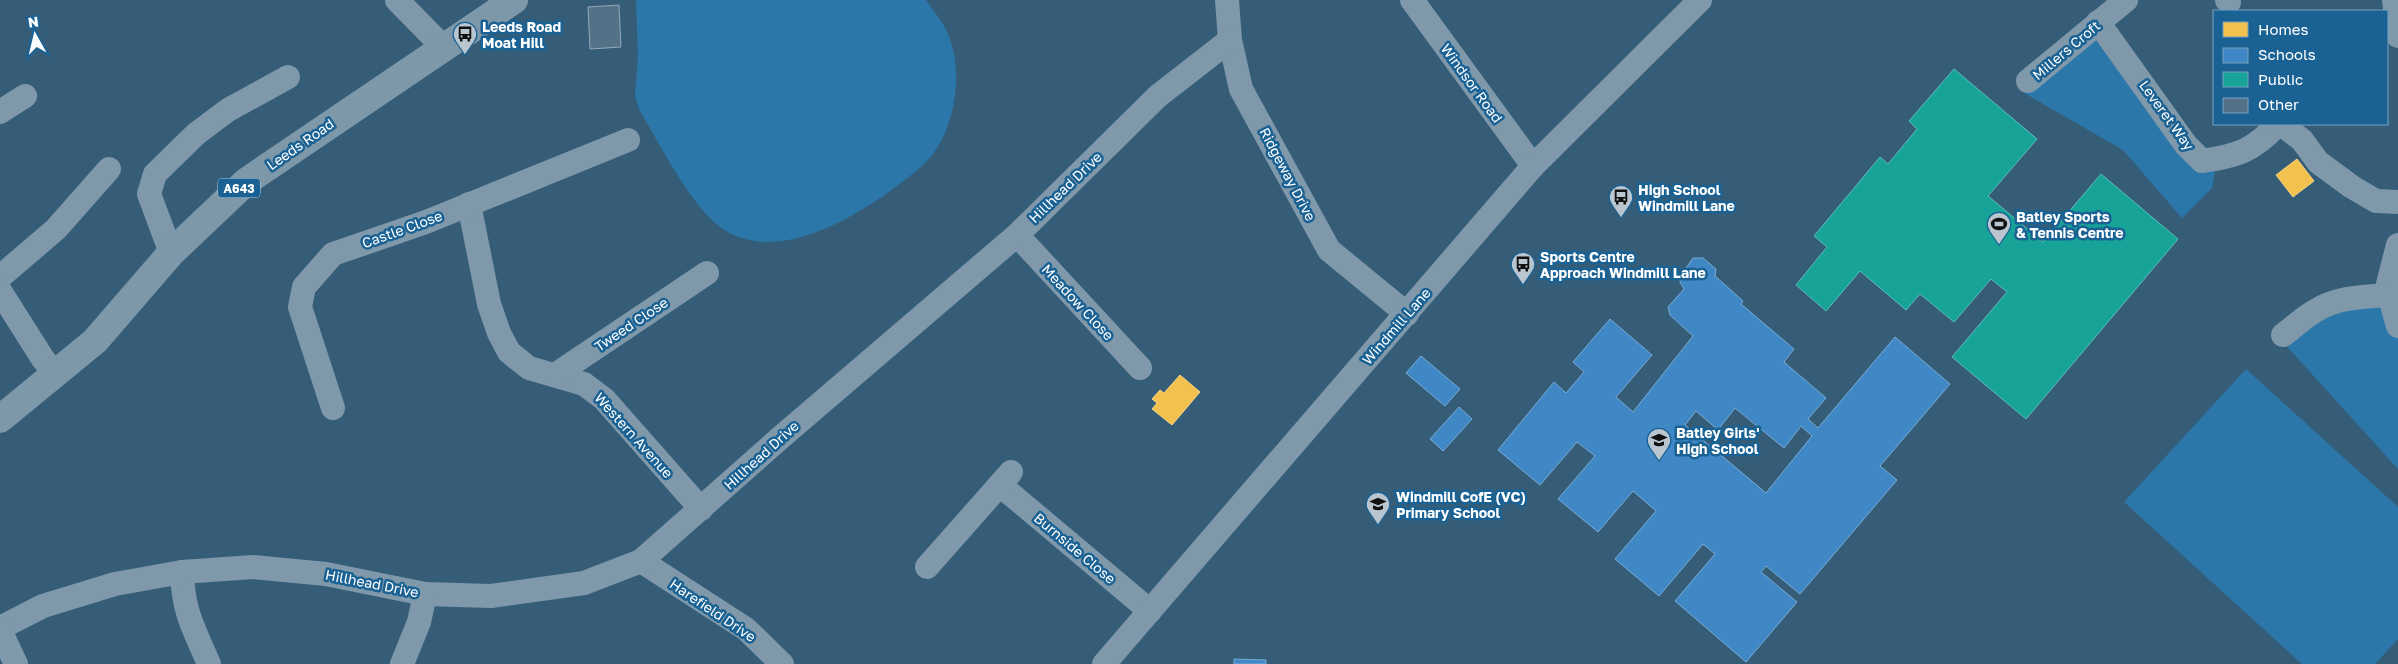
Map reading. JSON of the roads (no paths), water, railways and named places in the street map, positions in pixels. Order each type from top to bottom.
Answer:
[{"type":"main road","name":"Leeds Road","points":[[0,419],[95,341],[171,253],[247,181],[514,0]]},
{"type":"street","points":[[397,0],[444,48]]},
{"type":"street","name":"Ridgeway Drive","points":[[1226,0],[1230,40],[1241,89],[1329,250],[1407,314]]},
{"type":"street","name":"Windsor Road","points":[[1412,0],[1533,166]]},
{"type":"street","name":"Windmill Lane","points":[[1104,664],[1533,166],[1700,0]]},
{"type":"street","name":"Millers Croft","points":[[2028,81],[2126,0]]},
{"type":"street","points":[[2394,0],[2398,36]]},
{"type":"street","name":"Leveret Way","points":[[2098,22],[2186,145],[2202,161],[2230,157],[2246,150],[2264,139],[2279,125]]},
{"type":"street","name":"Hillhead Drive","points":[[0,629],[43,606],[115,584],[182,572],[253,567],[326,574],[424,594],[491,596],[584,583],[641,562],[780,438],[1017,235],[1158,96],[1230,40]]},
{"type":"street","points":[[171,253],[149,194],[155,174],[196,134],[228,110],[288,77]]},
{"type":"street","points":[[0,112],[25,96]]},
{"type":"street","name":"Leveret Way","points":[[2281,125],[2302,140],[2318,162],[2352,186],[2376,201],[2398,202]]},
{"type":"street","name":"Castle Close","points":[[333,408],[300,307],[304,287],[333,254],[426,222],[628,140]]},
{"type":"street","points":[[0,277],[56,229],[109,169]]},
{"type":"street","name":"Western Avenue","points":[[469,204],[489,304],[499,333],[509,352],[529,368],[584,384],[604,399],[701,508]]},
{"type":"street","name":"Meadow Close","points":[[1017,235],[1140,368]]},
{"type":"street","points":[[2397,256],[2387,288],[2398,326]]},
{"type":"street","name":"Tweed Close","points":[[555,375],[707,273]]},
{"type":"street","points":[[0,291],[43,358],[56,374]]},
{"type":"street","points":[[2283,335],[2314,311],[2330,303],[2350,298],[2388,295]]},
{"type":"street","name":"Burnside Close","points":[[927,568],[1006,479],[1150,611]]},
{"type":"street","name":"Harefield Drive","points":[[641,562],[746,629],[782,664]]},
{"type":"street","points":[[182,572],[186,612],[209,664]]},
{"type":"street","points":[[402,664],[419,622],[424,594]]},
{"type":"street","points":[[0,629],[16,664]]},
{"type":"place","name":"Leeds Road Moat Hill","points":[[465,55]]},
{"type":"place","name":"High School Windmill Lane","points":[[1621,218]]},
{"type":"place","name":"Batley Sports & Tennis Centre","points":[[1999,245]]},
{"type":"place","name":"Sports Centre Approach Windmill Lane","points":[[1523,285]]},
{"type":"place","name":"Batley Girls' High School","points":[[1659,461]]},
{"type":"place","name":"Windmill CofE (VC) Primary School","points":[[1378,525]]}]
